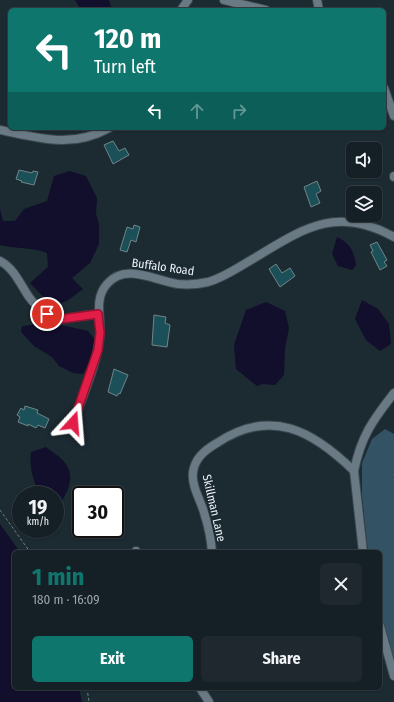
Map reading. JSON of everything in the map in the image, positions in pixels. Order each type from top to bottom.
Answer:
[{"type":"street","points":[[224,0],[258,8]]},
{"type":"street","points":[[386,94],[394,116]]},
{"type":"street","points":[[0,130],[58,141],[80,139],[105,130]]},
{"type":"street","name":"Buffalo Road","points":[[73,423],[98,350],[100,333],[98,304],[103,289],[112,279],[124,274],[137,274],[177,284],[208,282],[227,274],[300,231],[323,223],[336,221],[357,223],[376,228],[394,237]]},
{"type":"street","points":[[0,260],[11,269],[29,298],[39,309],[54,320],[98,314]]},
{"type":"street","points":[[363,550],[354,471],[360,448],[367,430],[376,415],[394,393]]},
{"type":"street","name":"Skillman Lane","points":[[212,550],[203,509],[194,487],[193,472],[202,453],[225,437],[257,426],[278,426],[301,431],[314,438],[341,458],[354,471]]},
{"type":"street","points":[[382,633],[394,676]]},
{"type":"street","points":[[201,690],[209,702]]},
{"type":"path","points":[[0,510],[29,550]]},
{"type":"path","points":[[87,690],[89,702]]},
{"type":"shaded area","points":[[75,0],[109,0],[111,8],[80,8]]},
{"type":"shaded area","points":[[70,171],[86,176],[97,198],[96,214],[99,224],[99,244],[90,263],[72,278],[83,289],[67,301],[52,306],[30,283],[48,267],[47,253],[0,245],[0,209],[3,221],[15,221],[24,209],[47,201],[54,176]]},
{"type":"shaded area","points":[[337,237],[345,242],[353,252],[356,265],[352,270],[338,266],[332,254]]},
{"type":"shaded area","points":[[362,300],[378,309],[389,324],[391,344],[380,351],[366,340],[355,319]]},
{"type":"shaded area","points":[[266,302],[285,311],[289,328],[285,348],[284,375],[275,385],[263,384],[257,386],[236,369],[234,345],[246,310]]},
{"type":"shaded area","points":[[44,324],[66,326],[88,331],[97,342],[96,352],[83,374],[73,373],[59,366],[52,357],[34,346],[21,332],[22,326]]},
{"type":"shaded area","points":[[385,429],[394,434],[394,666],[382,624],[382,550],[368,550],[362,496],[362,463],[372,439]]},
{"type":"shaded area","points":[[46,447],[63,461],[70,475],[69,487],[64,496],[64,486],[36,486],[31,469],[31,452]]},
{"type":"shaded area","points":[[0,524],[19,550],[12,550],[12,690],[79,690],[82,702],[0,702]]},
{"type":"building","points":[[113,141],[119,151],[125,148],[129,155],[113,164],[104,145]]},
{"type":"building","points":[[19,170],[32,173],[33,171],[38,172],[34,185],[21,182],[22,181],[16,179]]},
{"type":"building","points":[[317,181],[321,191],[316,194],[320,203],[311,207],[304,187]]},
{"type":"building","points":[[134,225],[140,227],[136,242],[131,240],[127,252],[120,250],[127,227],[133,229]]},
{"type":"building","points":[[377,242],[387,260],[384,262],[387,266],[380,270],[371,252],[373,251],[370,245]]},
{"type":"building","points":[[276,264],[282,273],[290,268],[295,276],[280,287],[269,269]]},
{"type":"building","points":[[154,315],[166,317],[165,323],[170,325],[167,347],[152,345]]},
{"type":"building","points":[[114,369],[128,375],[120,394],[119,393],[117,396],[108,392]]},
{"type":"building","points":[[25,406],[38,410],[37,413],[49,419],[45,428],[38,425],[36,428],[28,424],[28,426],[18,422],[20,417],[17,415],[21,408],[24,410]]},
{"type":"route","points":[[47,314],[54,320],[98,314],[100,333],[98,350],[73,423]]}]
